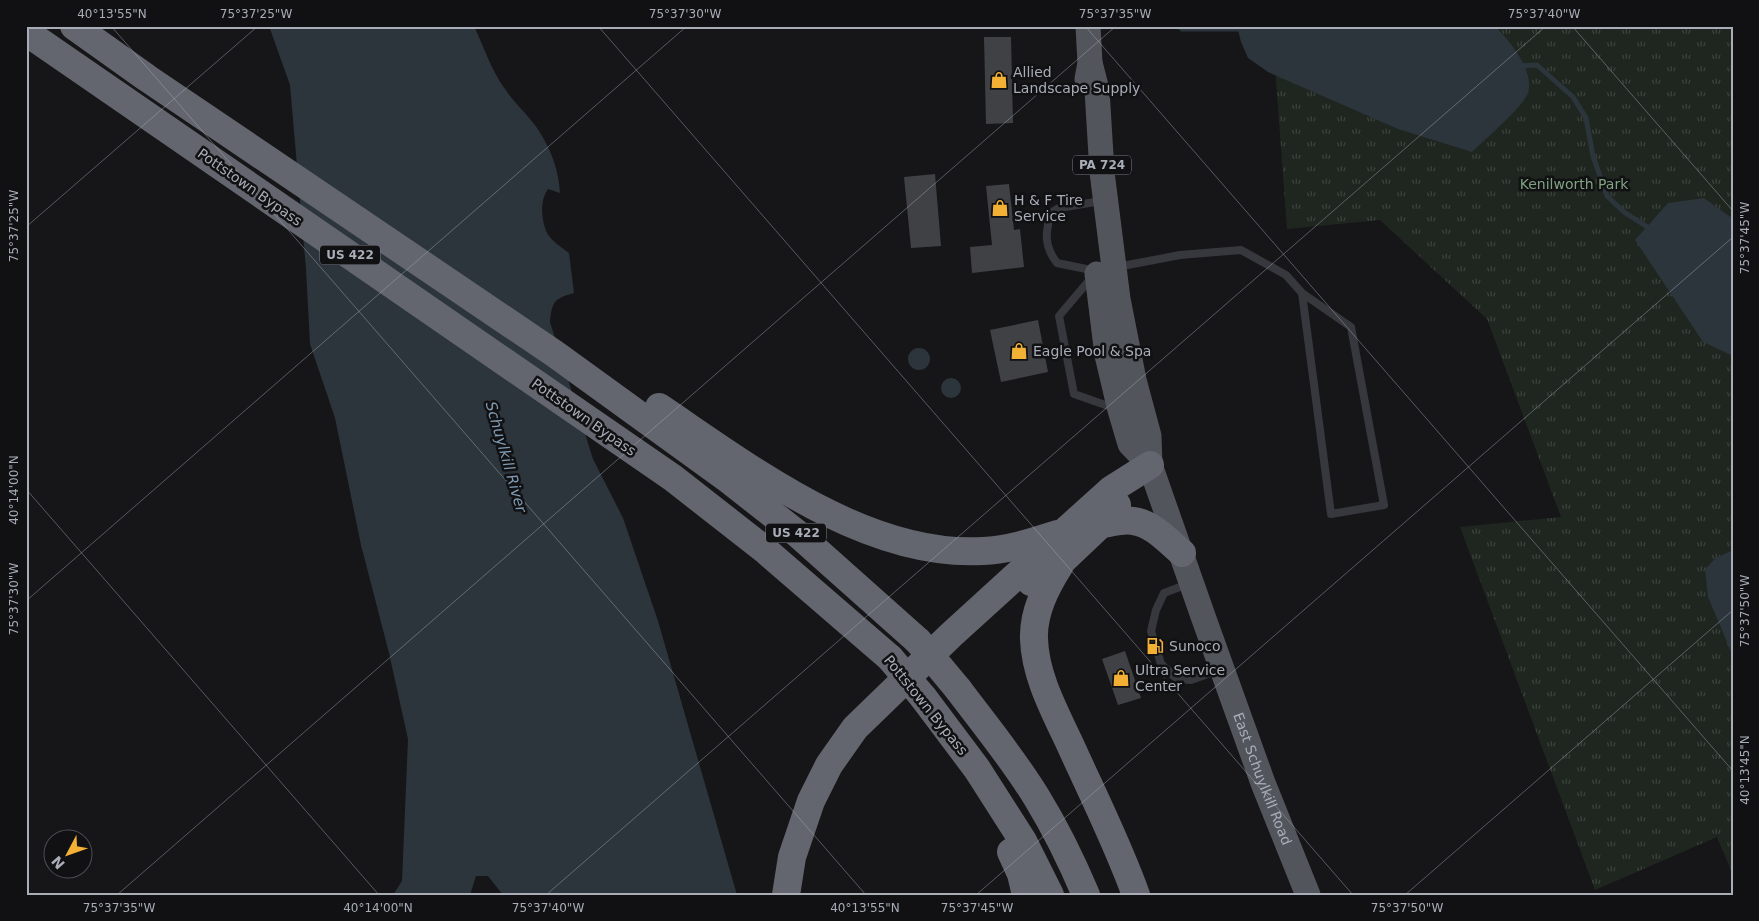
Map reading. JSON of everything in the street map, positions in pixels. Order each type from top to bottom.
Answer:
[{"type":"highway","name":"US 422","points":[[74,26],[147,78],[555,354],[663,422],[729,480],[798,535],[918,641],[958,689],[1004,748],[1038,799],[1072,863],[1086,895]]},
{"type":"highway","name":"Pottstown Bypass","points":[[26,32],[674,478],[765,550],[890,658],[923,697],[977,769],[1023,841],[1050,895]]},
{"type":"highway","points":[[663,422],[780,488],[845,520],[882,535],[923,546],[968,552],[1015,547],[1063,532]]},
{"type":"highway","points":[[1136,895],[1122,858],[1053,709],[1037,666],[1034,637],[1038,608],[1050,581],[1064,559],[1101,524],[1150,465]]},
{"type":"highway","points":[[786,895],[792,857],[811,801],[829,765],[855,728],[951,635],[1063,532],[1112,489],[1150,465]]},
{"type":"highway","points":[[1101,524],[1133,521],[1145,525],[1155,530],[1182,554]]},
{"type":"highway","points":[[801,895],[809,849],[824,810],[839,778],[867,736],[890,712],[1044,570],[1064,559]]},
{"type":"highway","points":[[923,697],[976,793],[1011,851],[1021,874],[1026,895]]},
{"type":"main road","name":"East Schuylkill Road","points":[[1088,26],[1090,63],[1097,90],[1099,202],[1105,270],[1107,355],[1130,444],[1150,465]]},
{"type":"main road","name":"East Schuylkill Road","points":[[1105,270],[1149,436],[1150,465],[1264,783],[1308,895]]},
{"type":"lane","points":[[1099,202],[1060,208],[1051,213],[1046,228],[1048,252],[1057,264],[1105,270],[1180,255],[1241,250],[1286,275],[1302,293],[1351,327],[1384,504],[1331,514],[1302,293]]},
{"type":"lane","points":[[1105,270],[1059,316],[1074,394],[1120,410]]},
{"type":"lane","points":[[1192,583],[1164,593],[1156,610],[1151,631],[1161,664],[1177,679],[1191,680],[1222,668]]},
{"type":"green space","name":"Kenilworth Park","points":[[1272,26],[1733,26],[1733,875],[1717,837],[1595,890],[1460,527],[1561,517],[1487,319],[1380,220],[1287,229]]},
{"type":"water","name":"Schuylkill River","points":[[269,26],[474,26],[500,82],[537,128],[546,143],[556,167],[560,193],[548,189],[545,193],[542,209],[543,220],[550,237],[569,253],[574,293],[562,297],[555,302],[550,322],[593,459],[623,518],[658,621],[737,895],[503,895],[488,876],[476,876],[470,895],[393,895],[402,881],[408,739],[389,653],[361,545],[335,418],[310,344],[306,269],[290,85]]},
{"type":"water","points":[[1237,26],[1495,26],[1507,39],[1524,66],[1528,75],[1528,93],[1519,107],[1472,152],[1398,129],[1268,72],[1248,58]]},
{"type":"water","points":[[1704,198],[1733,219],[1733,356],[1703,342],[1635,240],[1668,203]]},
{"type":"water","points":[[919,348],[927,351],[930,359],[927,367],[919,370],[911,367],[908,359],[911,351]]},
{"type":"water","points":[[951,378],[958,381],[961,388],[958,395],[951,398],[944,395],[941,388],[944,381]]},
{"type":"water","points":[[1733,550],[1733,656],[1708,597],[1705,569],[1716,558]]},
{"type":"building","name":"Allied Landscape Supply","points":[[984,37],[1011,37],[1013,123],[986,124]]},
{"type":"building","points":[[935,174],[941,246],[911,248],[904,177]]},
{"type":"building","name":"H & F Tire Service","points":[[1009,184],[1014,230],[1020,229],[1024,267],[972,273],[970,247],[992,245],[986,186]]},
{"type":"building","name":"Eagle Pool & Spa","points":[[1038,320],[1048,372],[1001,382],[990,330]]},
{"type":"building","name":"Ultra Service Center","points":[[1125,651],[1141,698],[1118,705],[1102,659]]},
{"type":"waterway","points":[[1179,26],[1182,29],[1243,29]]},
{"type":"waterway","points":[[1518,66],[1537,65],[1573,97],[1586,118],[1593,156],[1607,196],[1624,212],[1652,230]]},
{"type":"place","name":"Allied Landscape Supply","points":[[999,80]]},
{"type":"place","name":"H & F Tire Service","points":[[1000,208]]},
{"type":"place","name":"Eagle Pool & Spa","points":[[1019,351]]},
{"type":"place","name":"Sunoco","points":[[1155,646]]},
{"type":"place","name":"Ultra Service Center","points":[[1121,678]]}]
